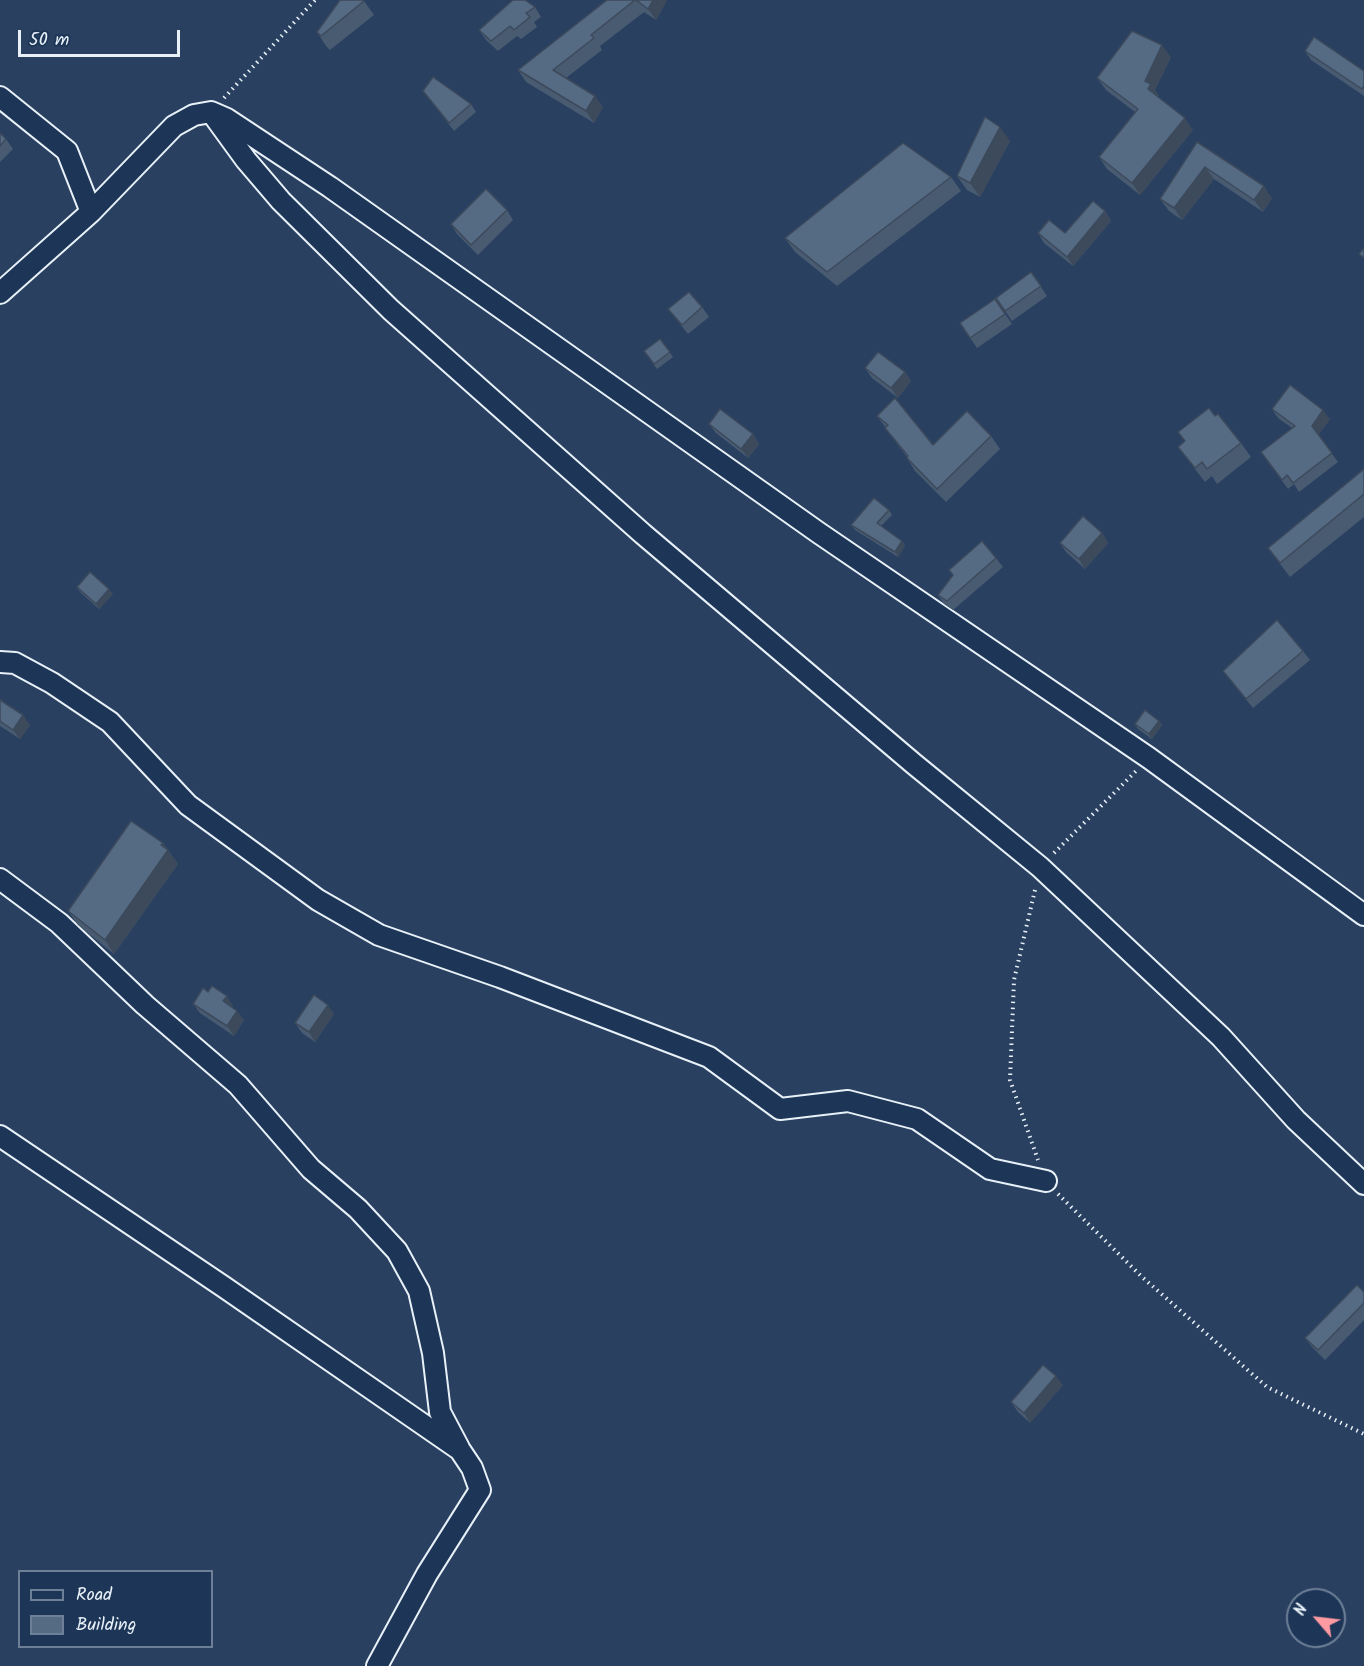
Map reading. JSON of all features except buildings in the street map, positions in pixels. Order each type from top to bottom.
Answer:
[{"type":"street","points":[[0,97],[67,151],[91,212]]},
{"type":"street","points":[[211,112],[246,160],[281,201],[392,310],[643,534],[914,764],[1040,867],[1221,1037],[1296,1120],[1364,1184]]},
{"type":"street","points":[[0,293],[91,212],[174,126],[194,115],[211,112],[227,119],[330,187],[819,532],[1149,758],[1364,915]]},
{"type":"street","points":[[0,662],[15,663],[52,683],[110,722],[188,805],[318,900],[379,934],[594,1012],[709,1057],[780,1109],[848,1101],[917,1119],[990,1169],[1046,1181]]},
{"type":"street","points":[[0,879],[59,923],[146,1005],[238,1085],[311,1169],[358,1209],[397,1251],[419,1291],[433,1353],[440,1412],[472,1468],[480,1491],[427,1574],[378,1666]]},
{"type":"street","points":[[0,1136],[460,1450]]},
{"type":"path","points":[[211,112],[315,0]]},
{"type":"path","points":[[1149,758],[1040,867],[1014,980],[1010,1080],[1046,1181],[1142,1276],[1267,1387],[1364,1434]]}]
